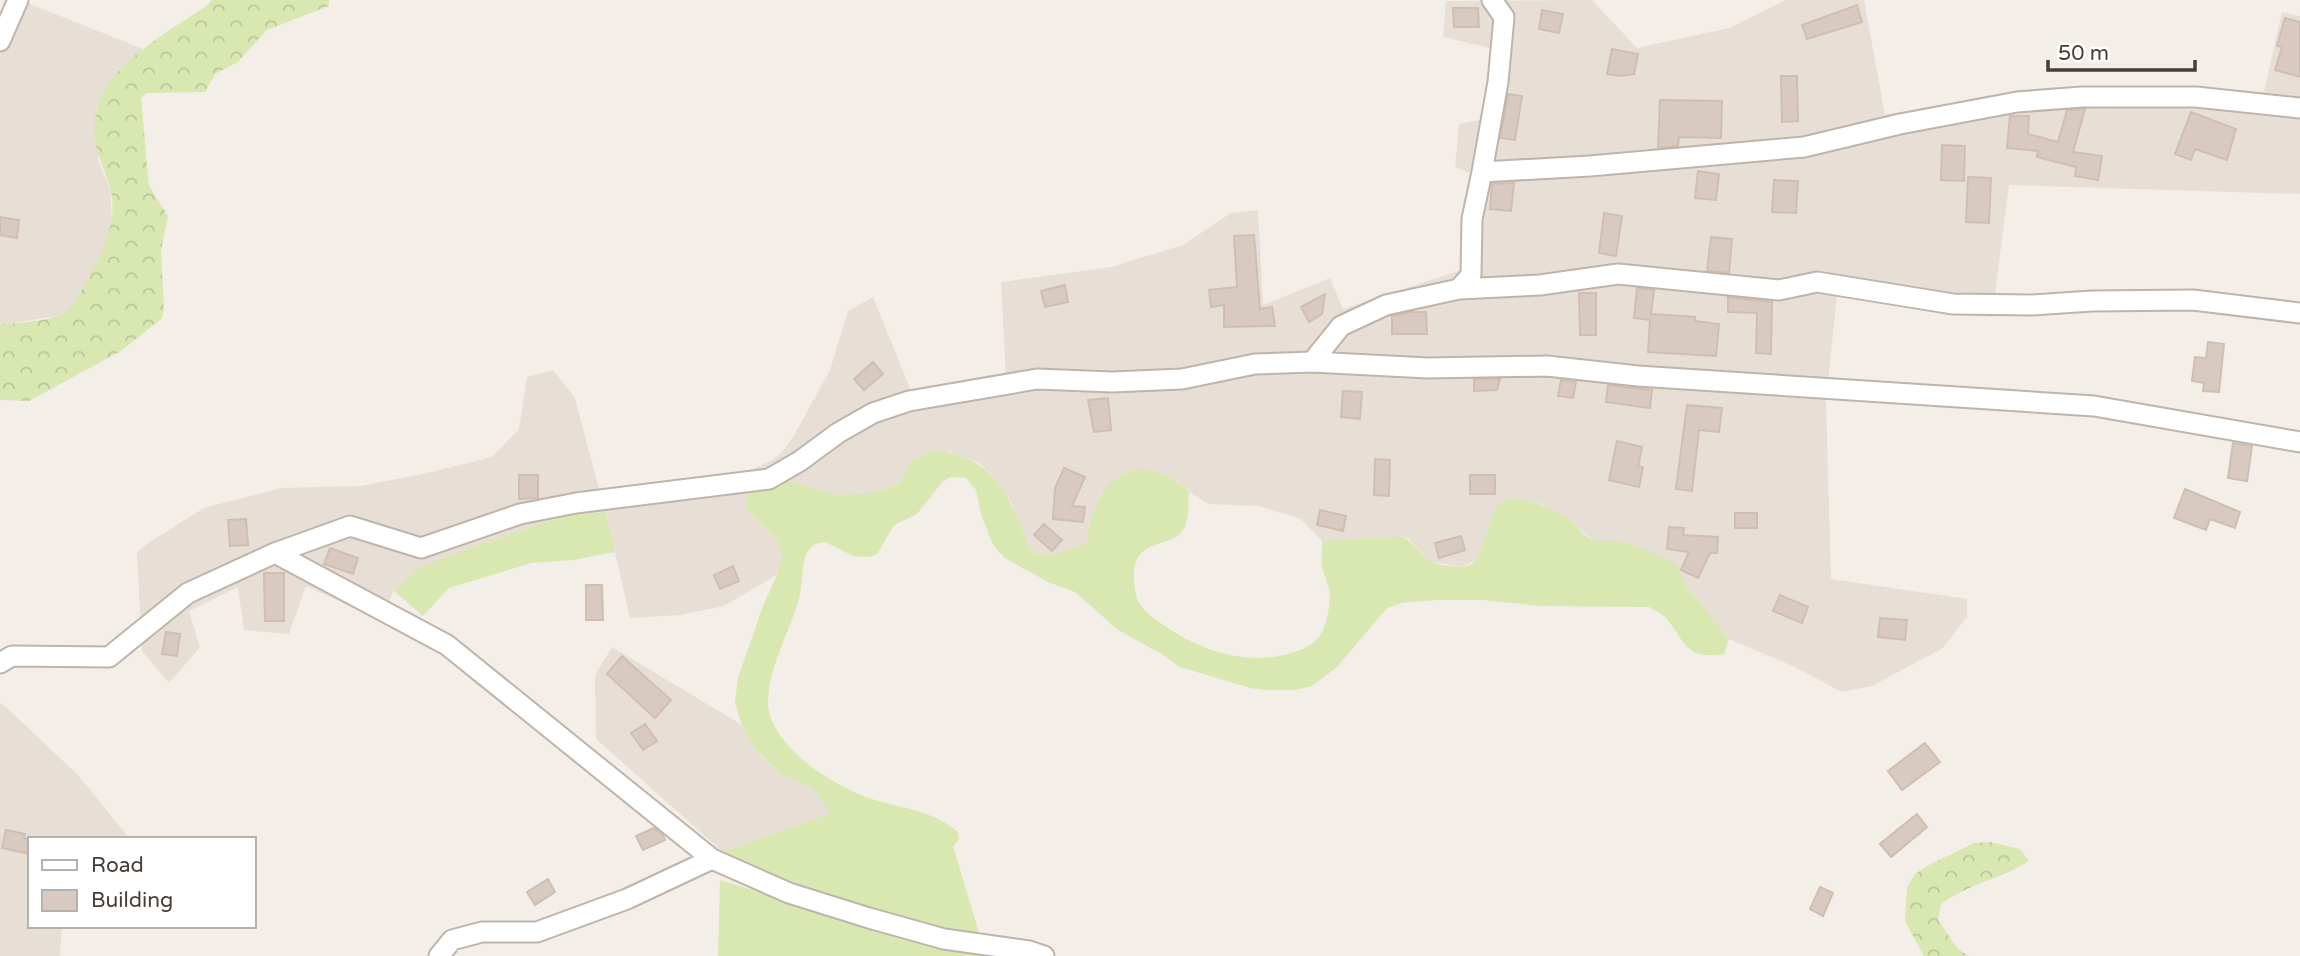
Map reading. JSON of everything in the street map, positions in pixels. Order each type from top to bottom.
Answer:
[{"type":"street","points":[[0,41],[18,0]]},
{"type":"street","points":[[1460,289],[1471,275],[1472,219],[1498,82],[1504,17],[1492,0]]},
{"type":"street","points":[[1482,172],[1590,166],[1804,146],[1900,124],[2017,102],[2082,97],[2196,97],[2300,108]]},
{"type":"street","points":[[1312,362],[1341,326],[1386,305],[1460,289],[1540,285],[1618,274],[1779,290],[1817,282],[1953,304],[2032,305],[2092,301],[2193,300],[2300,313]]},
{"type":"street","points":[[0,663],[12,656],[109,657],[188,593],[275,553],[350,526],[421,548],[520,514],[576,503],[769,479],[873,413],[909,401],[1038,379],[1112,382],[1182,379],[1255,364],[1312,362],[1427,368],[1548,366],[1638,376],[2094,406],[2300,442]]},
{"type":"street","points":[[275,553],[447,645],[712,859],[789,893],[869,918],[944,939],[1029,951],[1044,956]]},
{"type":"street","points":[[439,956],[452,940],[482,932],[537,932],[627,899],[712,859]]},
{"type":"shaded area","points":[[8,0],[20,0],[143,49],[106,86],[98,160],[110,190],[112,221],[104,251],[71,309],[57,316],[0,325],[0,17]]},
{"type":"shaded area","points":[[1592,0],[1637,48],[1729,28],[1786,0],[1864,0],[1885,115],[2019,90],[2084,86],[2264,92],[2282,12],[2300,16],[2300,194],[2009,185],[1992,317],[1946,314],[1837,296],[1826,399],[1831,579],[1967,599],[1967,617],[1943,648],[1872,686],[1842,692],[1793,666],[1729,639],[1686,586],[1676,564],[1627,544],[1594,540],[1584,534],[1575,523],[1539,503],[1515,498],[1477,559],[1463,567],[1430,562],[1408,538],[1400,536],[1322,541],[1301,519],[1259,506],[1209,504],[1177,481],[1100,495],[1086,542],[1051,555],[1036,554],[1030,548],[1011,502],[991,474],[979,463],[950,452],[911,461],[900,482],[886,489],[838,495],[793,482],[745,509],[779,543],[782,559],[777,575],[724,606],[680,615],[630,618],[606,512],[563,516],[418,568],[394,591],[380,620],[306,586],[289,634],[244,630],[238,587],[189,611],[200,647],[169,683],[142,651],[137,552],[147,544],[204,508],[281,488],[360,486],[492,457],[519,429],[527,377],[553,370],[575,398],[600,493],[738,476],[770,461],[782,452],[792,439],[830,370],[848,311],[873,297],[912,393],[1006,378],[1001,282],[1111,267],[1183,245],[1231,213],[1258,210],[1263,305],[1330,278],[1343,309],[1461,270],[1463,220],[1474,175],[1455,167],[1459,124],[1485,119],[1494,49],[1443,37],[1446,1]]},
{"type":"shaded area","points":[[612,647],[742,725],[753,746],[764,758],[782,775],[812,787],[832,813],[723,852],[596,739],[595,675]]},
{"type":"shaded area","points":[[0,703],[78,775],[128,837],[28,837],[28,928],[62,928],[60,956],[0,956]]},
{"type":"green space","points":[[212,0],[329,0],[329,6],[267,30],[238,62],[215,74],[205,92],[147,93],[141,98],[149,186],[168,216],[161,250],[164,310],[162,318],[121,351],[29,401],[0,400],[0,325],[51,318],[68,310],[103,250],[111,226],[112,201],[96,146],[94,126],[100,100],[107,86],[131,59]]},
{"type":"green space","points":[[934,450],[956,454],[973,461],[998,482],[1015,512],[1030,548],[1036,554],[1062,552],[1086,542],[1098,500],[1121,475],[1132,471],[1156,471],[1178,483],[1189,492],[1186,524],[1181,533],[1146,549],[1139,556],[1135,566],[1136,596],[1147,612],[1180,636],[1230,655],[1265,658],[1283,655],[1304,648],[1319,637],[1326,620],[1330,598],[1322,568],[1322,541],[1400,536],[1431,562],[1459,567],[1470,565],[1482,548],[1489,524],[1500,504],[1516,498],[1543,505],[1560,514],[1589,538],[1626,543],[1676,564],[1686,586],[1729,639],[1724,654],[1710,655],[1692,651],[1664,616],[1649,607],[1541,606],[1484,600],[1402,603],[1387,608],[1337,667],[1312,686],[1295,690],[1250,688],[1180,667],[1118,630],[1075,592],[1048,582],[1005,558],[993,545],[981,514],[976,490],[966,478],[950,477],[943,481],[917,514],[894,525],[877,554],[869,557],[853,556],[825,542],[810,549],[804,563],[799,598],[772,673],[768,700],[770,717],[779,733],[806,763],[859,794],[929,815],[958,832],[959,840],[953,846],[980,936],[945,933],[749,871],[723,852],[831,813],[812,787],[782,775],[753,746],[735,703],[738,678],[782,559],[779,543],[745,509],[748,494],[777,482],[793,482],[838,495],[886,489],[900,482],[911,461]]},
{"type":"green space","points":[[606,512],[615,552],[573,560],[531,563],[449,588],[423,616],[394,591],[418,568],[462,551],[563,516]]},
{"type":"green space","points":[[1990,842],[2020,849],[2029,861],[1962,891],[1941,904],[1938,920],[1958,949],[1969,956],[1924,956],[1905,921],[1907,887],[1915,874],[1929,865],[1974,843]]},
{"type":"green space","points":[[720,880],[863,924],[1006,956],[718,956]]},
{"type":"building","points":[[1857,5],[1862,22],[1807,39],[1802,25]]},
{"type":"building","points":[[1453,8],[1478,8],[1479,27],[1454,27]]},
{"type":"building","points":[[1542,10],[1563,14],[1559,33],[1539,29]]},
{"type":"building","points":[[2285,18],[2300,22],[2300,77],[2275,70],[2282,47],[2277,46]]},
{"type":"building","points":[[1612,49],[1638,54],[1634,74],[1607,74]]},
{"type":"building","points":[[1781,76],[1797,76],[1798,121],[1782,122]]},
{"type":"building","points":[[1508,94],[1522,96],[1515,140],[1500,138]]},
{"type":"building","points":[[1660,100],[1722,101],[1721,138],[1679,137],[1678,146],[1658,148]]},
{"type":"building","points":[[2085,109],[2073,152],[2102,156],[2098,180],[2075,176],[2076,167],[2037,157],[2038,151],[2007,148],[2010,116],[2029,116],[2028,134],[2058,142],[2067,110]]},
{"type":"building","points":[[2191,112],[2236,129],[2227,160],[2195,149],[2191,160],[2175,154]]},
{"type":"building","points":[[1942,145],[1965,146],[1964,181],[1941,180]]},
{"type":"building","points":[[1698,171],[1719,174],[1716,200],[1695,198]]},
{"type":"building","points":[[1968,177],[1991,178],[1989,223],[1966,222]]},
{"type":"building","points":[[1774,180],[1798,181],[1796,213],[1772,212]]},
{"type":"building","points":[[1514,183],[1511,211],[1490,209],[1492,184]]},
{"type":"building","points":[[1604,213],[1622,216],[1616,256],[1599,253]]},
{"type":"building","points":[[0,217],[19,220],[17,238],[0,235]]},
{"type":"building","points":[[1254,235],[1260,309],[1272,307],[1275,326],[1224,327],[1224,305],[1211,307],[1209,290],[1237,287],[1234,236]]},
{"type":"building","points":[[1711,237],[1732,239],[1729,273],[1707,271]]},
{"type":"building","points":[[1065,285],[1068,302],[1045,307],[1041,291]]},
{"type":"building","points":[[1637,288],[1654,290],[1651,314],[1695,317],[1695,321],[1719,324],[1716,356],[1648,352],[1650,320],[1634,318]]},
{"type":"building","points":[[1579,293],[1596,293],[1596,335],[1580,335]]},
{"type":"building","points":[[1325,294],[1322,314],[1309,322],[1301,307]]},
{"type":"building","points":[[1728,297],[1772,302],[1771,354],[1756,353],[1757,313],[1728,312]]},
{"type":"building","points":[[1426,312],[1427,334],[1392,334],[1392,316]]},
{"type":"building","points":[[2208,342],[2224,344],[2219,392],[2203,391],[2204,383],[2192,381],[2195,357],[2206,358]]},
{"type":"building","points":[[873,362],[883,374],[864,390],[854,379]]},
{"type":"building","points":[[1474,379],[1500,379],[1497,390],[1474,391]]},
{"type":"building","points":[[1561,380],[1576,382],[1573,398],[1558,396]]},
{"type":"building","points":[[1608,385],[1652,390],[1650,408],[1606,402]]},
{"type":"building","points":[[1343,391],[1362,392],[1360,419],[1341,417]]},
{"type":"building","points":[[1108,398],[1111,430],[1094,432],[1088,400]]},
{"type":"building","points":[[1687,405],[1722,408],[1719,432],[1699,430],[1692,491],[1676,489]]},
{"type":"building","points":[[1617,441],[1642,447],[1638,466],[1643,467],[1639,487],[1609,480]]},
{"type":"building","points":[[2233,443],[2252,446],[2247,481],[2228,478]]},
{"type":"building","points":[[1375,459],[1390,460],[1389,496],[1374,495]]},
{"type":"building","points":[[1064,468],[1085,477],[1072,506],[1085,507],[1083,522],[1053,519],[1055,488]]},
{"type":"building","points":[[519,475],[538,475],[538,498],[519,499]]},
{"type":"building","points":[[1470,475],[1495,475],[1495,494],[1470,494]]},
{"type":"building","points":[[2185,489],[2240,512],[2235,528],[2210,519],[2206,530],[2174,518]]},
{"type":"building","points":[[1320,510],[1346,516],[1343,531],[1317,525]]},
{"type":"building","points":[[1735,513],[1757,513],[1757,528],[1735,528]]},
{"type":"building","points":[[246,519],[248,545],[230,546],[228,520]]},
{"type":"building","points":[[1044,524],[1062,540],[1052,551],[1034,535]]},
{"type":"building","points":[[1669,527],[1684,528],[1683,535],[1718,537],[1717,553],[1710,553],[1698,578],[1681,570],[1689,552],[1667,549]]},
{"type":"building","points":[[1461,536],[1465,550],[1439,558],[1435,543]]},
{"type":"building","points":[[330,548],[358,558],[353,574],[324,564]]},
{"type":"building","points":[[733,566],[739,581],[720,589],[714,575]]},
{"type":"building","points":[[264,573],[284,573],[284,621],[265,621]]},
{"type":"building","points":[[586,585],[602,585],[603,620],[586,620]]},
{"type":"building","points":[[1780,595],[1808,607],[1802,623],[1773,611]]},
{"type":"building","points":[[1880,618],[1907,620],[1905,640],[1878,637]]},
{"type":"building","points":[[166,632],[180,634],[177,656],[162,654]]},
{"type":"building","points":[[622,656],[671,700],[655,718],[607,674]]},
{"type":"building","points":[[645,724],[657,741],[643,750],[631,733]]},
{"type":"building","points":[[1925,743],[1940,762],[1902,790],[1888,771]]},
{"type":"building","points":[[1917,814],[1927,827],[1891,857],[1880,844]]},
{"type":"building","points":[[654,828],[665,840],[643,850],[636,836]]},
{"type":"building","points":[[6,830],[25,834],[24,838],[28,840],[28,854],[2,848]]},
{"type":"building","points":[[548,879],[555,892],[535,905],[527,892]]},
{"type":"building","points":[[1820,887],[1833,893],[1823,916],[1810,909]]}]
